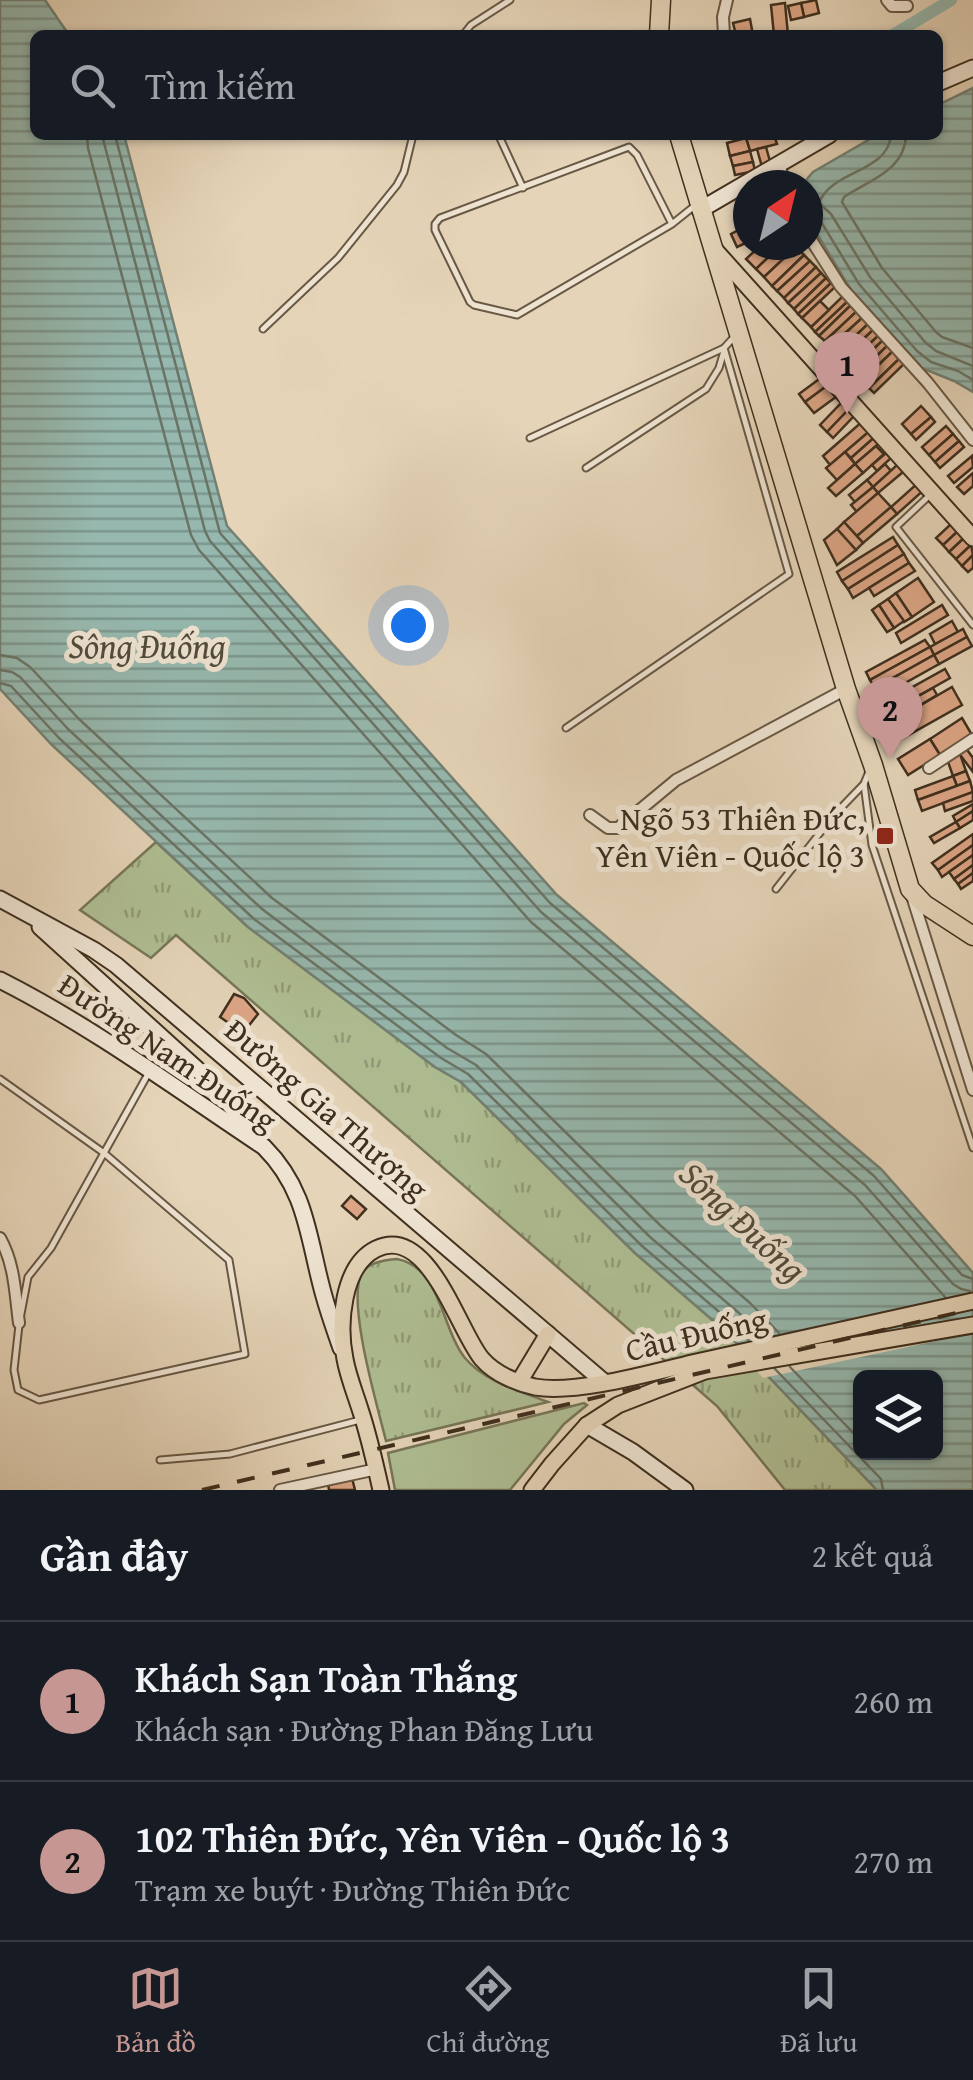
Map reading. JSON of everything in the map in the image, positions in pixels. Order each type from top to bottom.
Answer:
[{"type":"highway","points":[[659,30],[661,0]]},
{"type":"highway","points":[[680,140],[910,890],[924,904],[973,936]]},
{"type":"main road","points":[[943,80],[973,68]]},
{"type":"main road","points":[[699,206],[821,140]]},
{"type":"main road","points":[[714,249],[973,538]]},
{"type":"main road","name":"Đường Gia Thượng","points":[[0,899],[116,965],[606,1382]]},
{"type":"main road","points":[[22,911],[188,1060],[264,1147]]},
{"type":"main road","name":"Đường Nam Đuống","points":[[0,980],[38,999],[150,1071],[264,1147],[281,1164],[298,1196],[344,1357]]},
{"type":"main road","points":[[381,1490],[344,1357],[346,1294],[352,1274],[376,1249],[401,1247],[415,1254],[437,1277],[481,1358],[519,1382],[548,1334]]},
{"type":"main road","name":"Cầu Đuống","points":[[519,1382],[542,1388],[606,1382],[973,1301]]},
{"type":"main road","name":"Cầu Đuống","points":[[532,1490],[587,1425],[618,1405],[705,1371],[973,1325]]},
{"type":"main road","points":[[587,1425],[684,1490]]},
{"type":"street","points":[[724,30],[726,0]]},
{"type":"street","points":[[887,0],[892,6],[907,6]]},
{"type":"street","points":[[779,165],[781,170]]},
{"type":"street","points":[[823,258],[841,287],[928,383],[973,440]]},
{"type":"street","points":[[590,815],[608,828],[618,828],[676,780],[846,688]]},
{"type":"street","points":[[929,768],[973,740]]},
{"type":"street","points":[[910,890],[973,1090]]},
{"type":"street","points":[[0,1238],[15,1278],[19,1323]]},
{"type":"street","points":[[280,1490],[377,1469]]},
{"type":"lane","points":[[468,30],[510,0]]},
{"type":"lane","points":[[263,330],[338,258],[397,185],[412,140]]},
{"type":"lane","points":[[501,140],[523,188]]},
{"type":"lane","points":[[672,224],[637,155],[629,147],[440,218],[435,230],[470,302],[517,315],[522,314],[672,224],[699,206]]},
{"type":"lane","points":[[530,438],[724,348],[738,332]]},
{"type":"lane","points":[[586,468],[706,390],[719,368],[724,348]]},
{"type":"lane","points":[[566,728],[789,574],[724,348]]},
{"type":"lane","points":[[932,493],[896,527],[973,625]]},
{"type":"lane","points":[[776,888],[834,814],[864,784],[873,765]]},
{"type":"lane","points":[[864,784],[872,844],[973,1148]]},
{"type":"lane","points":[[0,1079],[104,1153],[229,1260],[244,1354],[39,1400],[18,1390],[14,1370],[28,1278],[51,1248],[104,1153],[150,1071]]},
{"type":"lane","points":[[160,1460],[230,1454],[363,1419]]},
{"type":"green space","points":[[156,842],[248,927],[435,1067],[461,1082],[635,1253],[724,1330],[877,1490],[785,1490],[717,1406],[176,935],[151,958],[80,910]]},
{"type":"green space","points":[[397,1259],[412,1264],[432,1286],[457,1345],[473,1366],[504,1385],[548,1402],[386,1441],[360,1330],[358,1287],[369,1266]]},
{"type":"green space","points":[[587,1405],[564,1424],[510,1490],[395,1490],[388,1453]]},
{"type":"water","name":"Sông Đuống","points":[[0,0],[45,0],[66,30],[30,30],[30,140],[125,140],[227,526],[557,895],[881,1169],[973,1273],[973,1490],[877,1490],[724,1330],[635,1253],[461,1082],[435,1067],[248,927],[52,745],[0,689]]},
{"type":"water","points":[[973,88],[973,392],[919,367],[851,290],[823,244],[823,170],[816,170],[868,140],[943,140],[943,103]]},
{"type":"pier","points":[[973,1328],[973,1333],[763,1378],[750,1364]]},
{"type":"building","points":[[816,0],[819,13],[804,17],[801,3]]},
{"type":"building","points":[[785,3],[788,30],[774,30],[771,5]]},
{"type":"building","points":[[801,3],[804,17],[791,20],[788,6]]},
{"type":"building","points":[[750,19],[752,30],[735,30],[733,23]]},
{"type":"building","points":[[747,140],[776,140],[777,144],[750,151]]},
{"type":"building","points":[[747,140],[750,151],[730,156],[727,143]]},
{"type":"building","points":[[766,147],[771,165],[762,167],[757,149]]},
{"type":"building","points":[[750,151],[753,162],[733,166],[730,156]]},
{"type":"building","points":[[753,162],[755,170],[734,170],[733,166]]},
{"type":"building","points":[[747,260],[765,260],[756,269]]},
{"type":"building","points":[[765,260],[782,260],[764,277],[756,269]]},
{"type":"building","points":[[782,260],[799,260],[772,286],[764,277]]},
{"type":"building","points":[[799,260],[810,261],[777,291],[772,286]]},
{"type":"building","points":[[810,261],[816,267],[784,298],[777,291]]},
{"type":"building","points":[[816,267],[821,273],[788,303],[784,298]]},
{"type":"building","points":[[821,273],[826,278],[794,309],[788,303]]},
{"type":"building","points":[[826,278],[831,283],[798,314],[794,309]]},
{"type":"building","points":[[831,283],[835,287],[802,318],[798,314]]},
{"type":"building","points":[[843,296],[848,301],[815,332],[811,327]]},
{"type":"building","points":[[820,301],[829,310],[811,327],[802,318]]},
{"type":"building","points":[[848,301],[851,305],[819,336],[815,332]]},
{"type":"building","points":[[851,305],[857,311],[825,341],[819,336]]},
{"type":"building","points":[[857,311],[863,317],[830,347],[825,341]]},
{"type":"building","points":[[863,317],[869,323],[836,354],[830,347]]},
{"type":"building","points":[[869,323],[874,329],[842,359],[836,354]]},
{"type":"building","points":[[874,329],[880,334],[847,365],[842,359]]},
{"type":"building","points":[[880,334],[884,339],[852,370],[847,365]]},
{"type":"building","points":[[884,339],[889,344],[857,375],[852,370]]},
{"type":"building","points":[[889,344],[894,350],[862,381],[857,375]]},
{"type":"building","points":[[894,350],[901,357],[869,388],[862,381]]},
{"type":"building","points":[[901,357],[906,362],[874,393],[869,388]]},
{"type":"building","points":[[826,374],[832,382],[805,402],[799,394]]},
{"type":"building","points":[[832,382],[840,394],[814,413],[805,402]]},
{"type":"building","points":[[844,400],[851,407],[827,432],[820,425]]},
{"type":"building","points":[[921,406],[931,417],[911,434],[902,424]]},
{"type":"building","points":[[848,410],[854,416],[833,438],[827,432]]},
{"type":"building","points":[[931,417],[935,422],[916,440],[911,434]]},
{"type":"building","points":[[864,420],[872,429],[830,465],[823,456]]},
{"type":"building","points":[[946,426],[953,434],[929,455],[922,447]]},
{"type":"building","points":[[872,429],[877,435],[851,458],[845,452]]},
{"type":"building","points":[[953,434],[959,441],[935,462],[929,455]]},
{"type":"building","points":[[877,435],[882,441],[855,464],[851,458]]},
{"type":"building","points":[[959,441],[964,447],[940,468],[935,462]]},
{"type":"building","points":[[876,446],[884,454],[863,473],[855,464]]},
{"type":"building","points":[[845,452],[855,464],[837,480],[826,468]]},
{"type":"building","points":[[886,453],[891,458],[877,471],[872,465]]},
{"type":"building","points":[[972,456],[973,467],[954,483],[948,476]]},
{"type":"building","points":[[855,464],[863,473],[836,496],[828,488]]},
{"type":"building","points":[[885,464],[891,471],[873,487],[867,480]]},
{"type":"building","points":[[897,465],[903,472],[878,493],[873,487]]},
{"type":"building","points":[[973,473],[973,486],[964,494],[957,487]]},
{"type":"building","points":[[867,480],[873,487],[855,502],[849,495]]},
{"type":"building","points":[[919,482],[925,489],[897,514],[891,507]]},
{"type":"building","points":[[873,487],[878,493],[857,512],[851,505]]},
{"type":"building","points":[[878,493],[891,507],[857,536],[844,522]]},
{"type":"building","points":[[891,507],[897,514],[863,543],[857,536]]},
{"type":"building","points":[[844,522],[863,543],[856,550],[837,529]]},
{"type":"building","points":[[951,524],[958,531],[943,545],[936,538]]},
{"type":"building","points":[[837,529],[856,550],[837,565],[824,540]]},
{"type":"building","points":[[958,531],[964,538],[949,552],[943,545]]},
{"type":"building","points":[[893,537],[898,545],[842,581],[837,572]]},
{"type":"building","points":[[964,538],[971,545],[956,559],[949,552]]},
{"type":"building","points":[[898,545],[904,554],[848,589],[842,581]]},
{"type":"building","points":[[971,545],[973,555],[962,566],[956,559]]},
{"type":"building","points":[[904,554],[909,563],[853,598],[848,589]]},
{"type":"building","points":[[973,555],[973,568],[968,572],[962,566]]},
{"type":"building","points":[[909,563],[915,571],[874,596],[869,588]]},
{"type":"building","points":[[918,578],[934,602],[912,617],[896,593]]},
{"type":"building","points":[[896,593],[912,617],[904,622],[888,599]]},
{"type":"building","points":[[888,599],[904,621],[894,628],[879,605]]},
{"type":"building","points":[[879,605],[894,628],[887,632],[872,610]]},
{"type":"building","points":[[942,605],[948,615],[901,643],[896,633]]},
{"type":"building","points":[[952,621],[958,632],[935,644],[930,634]]},
{"type":"building","points":[[963,629],[967,637],[934,655],[930,647]]},
{"type":"building","points":[[967,637],[972,646],[939,664],[934,655]]},
{"type":"building","points":[[925,640],[930,647],[870,680],[866,672]]},
{"type":"building","points":[[930,647],[934,655],[875,688],[870,680]]},
{"type":"building","points":[[934,655],[939,664],[880,697],[875,688]]},
{"type":"building","points":[[945,669],[950,678],[897,708],[891,699]]},
{"type":"building","points":[[952,687],[962,705],[905,737],[895,720]]},
{"type":"building","points":[[933,688],[937,695],[895,720],[890,712]]},
{"type":"building","points":[[962,718],[972,735],[940,755],[930,739]]},
{"type":"building","points":[[930,739],[940,755],[908,775],[898,759]]},
{"type":"building","points":[[965,747],[973,758],[973,772],[958,752]]},
{"type":"building","points":[[960,754],[966,771],[953,776],[947,759]]},
{"type":"building","points":[[966,771],[970,781],[957,786],[953,776]]},
{"type":"building","points":[[953,776],[957,786],[918,800],[915,790]]},
{"type":"building","points":[[970,781],[973,792],[922,811],[918,800]]},
{"type":"building","points":[[973,792],[973,801],[945,811],[943,803]]},
{"type":"building","points":[[973,804],[973,811],[956,822],[953,816]]},
{"type":"building","points":[[973,811],[973,820],[960,828],[956,822]]},
{"type":"building","points":[[956,822],[960,828],[934,843],[930,837]]},
{"type":"building","points":[[973,834],[973,845],[938,870],[932,863]]},
{"type":"building","points":[[973,845],[973,855],[942,877],[938,870]]},
{"type":"building","points":[[973,855],[973,865],[954,879],[949,872]]},
{"type":"building","points":[[973,865],[973,873],[958,884],[954,879]]},
{"type":"building","points":[[973,873],[973,881],[961,889],[958,884]]},
{"type":"building","points":[[234,994],[244,998],[258,1014],[243,1033],[220,1017]]},
{"type":"building","points":[[351,1196],[366,1209],[357,1219],[342,1206]]},
{"type":"building","points":[[352,1478],[355,1490],[329,1490],[328,1483]]},
{"type":"waterway","points":[[901,30],[951,0]]},
{"type":"railway","points":[[202,1490],[973,1309]]},
{"type":"place","name":"Khách Sạn Toàn Thắng","points":[[847,414]]},
{"type":"place","name":"102 Thiên Đức, Yên Viên - Quốc lộ 3","points":[[890,759]]},
{"type":"place","name":"Ngõ 53 Thiên Đức, Yên Viên - Quốc lộ 3","points":[[885,836]]}]
